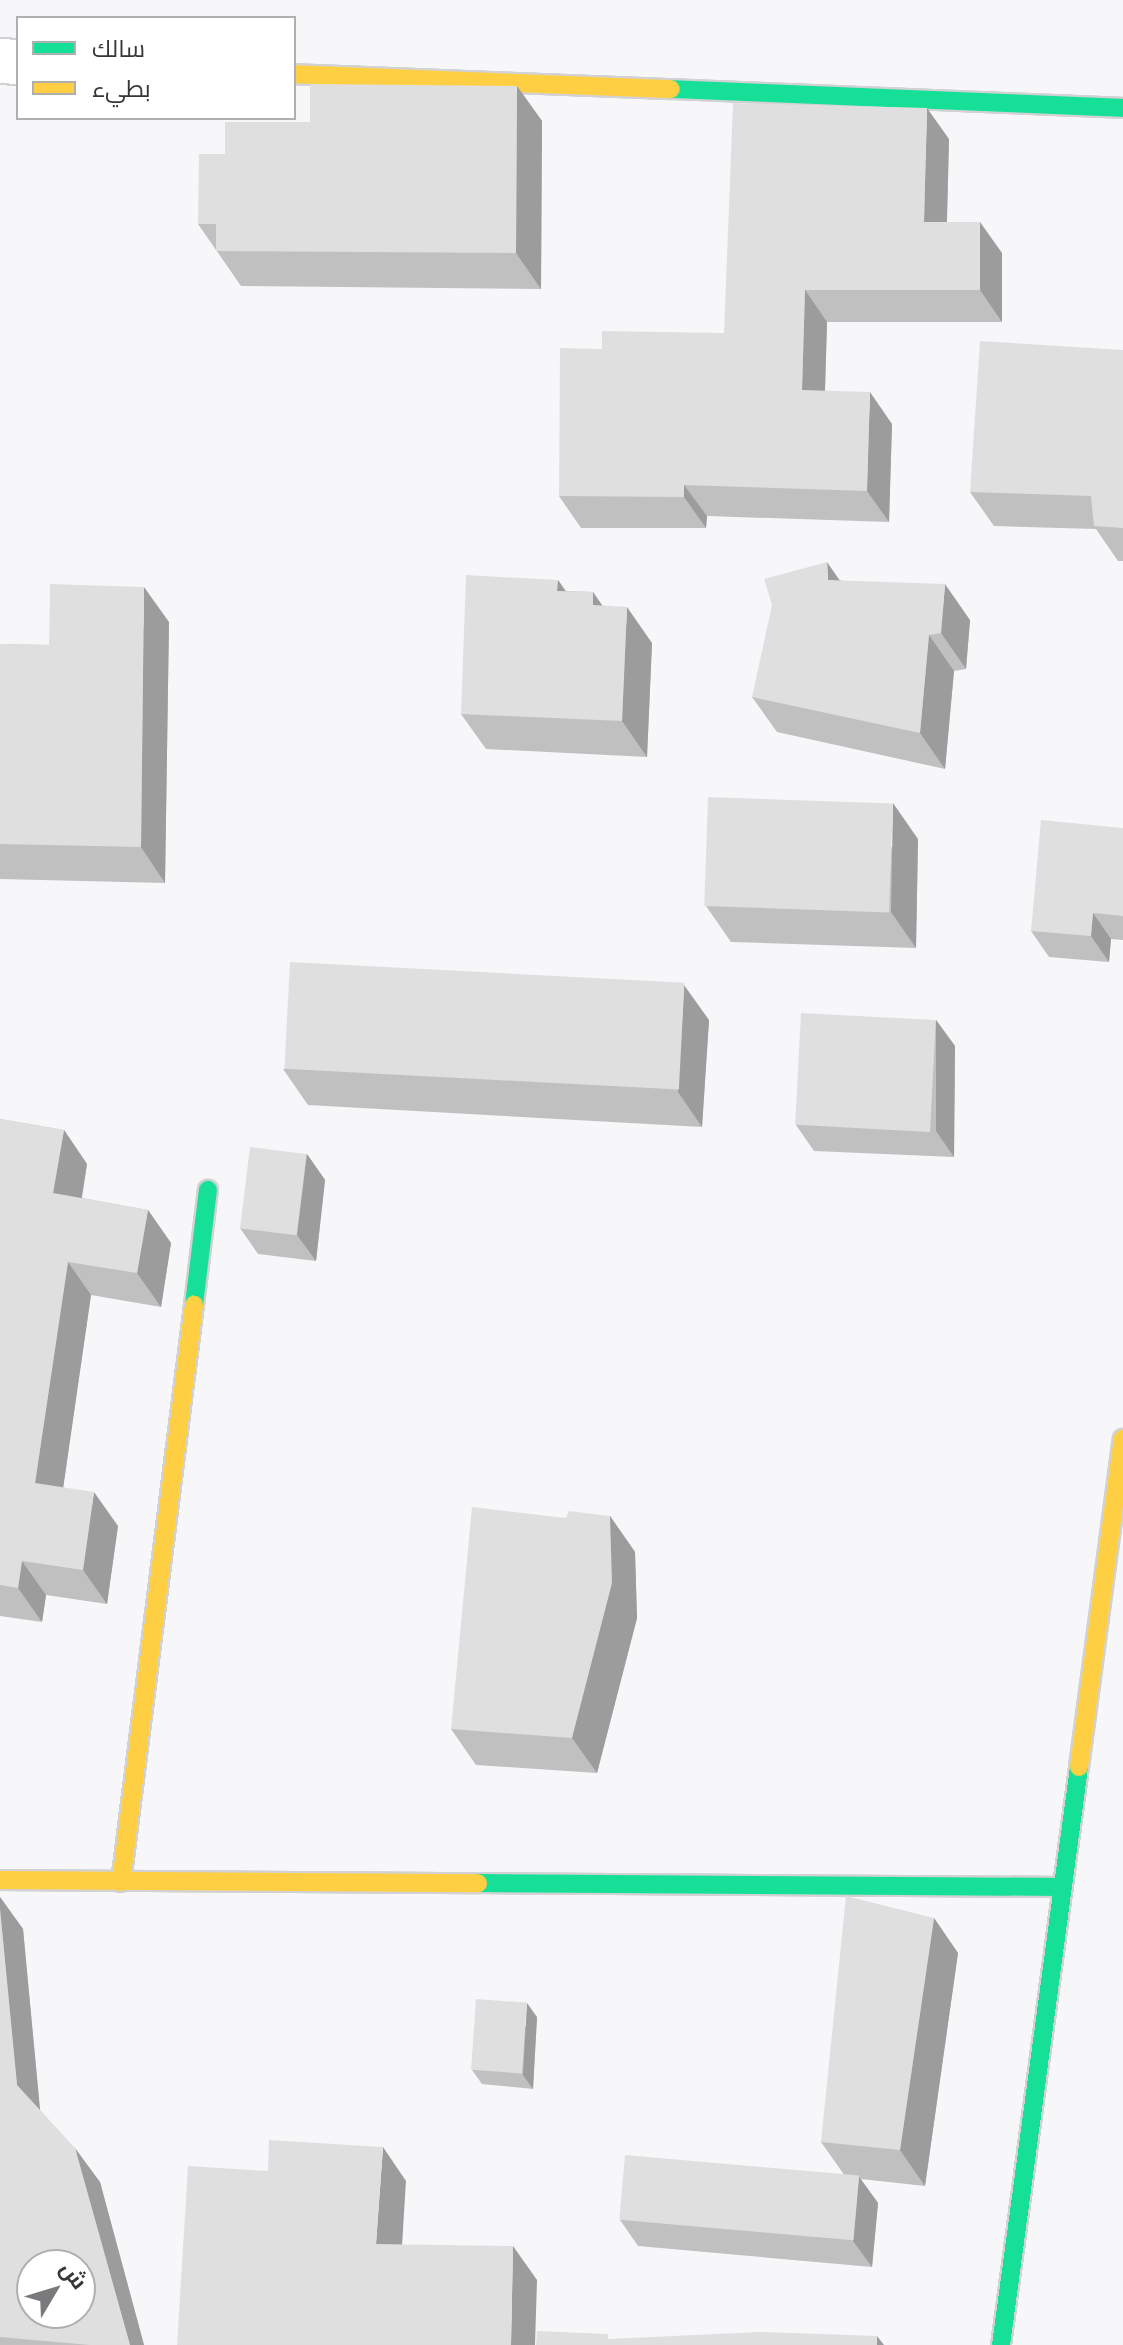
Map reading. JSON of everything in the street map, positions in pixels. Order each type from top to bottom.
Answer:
[{"type":"street","points":[[296,74],[1123,108]]},
{"type":"street","points":[[121,1882],[208,1190]]},
{"type":"street","points":[[1001,2345],[1123,1439]]},
{"type":"street","points":[[0,1880],[1063,1887]]},
{"type":"building","points":[[310,84],[517,86],[516,253],[216,251],[216,224],[198,224],[199,154],[225,154],[225,122],[310,122]]},
{"type":"building","points":[[733,103],[927,108],[924,222],[980,222],[980,290],[805,290],[802,390],[870,392],[867,491],[684,485],[684,497],[559,496],[560,348],[602,349],[602,331],[724,333]]},
{"type":"building","points":[[980,341],[1123,350],[1123,528],[1094,526],[1091,496],[970,492]]},
{"type":"building","points":[[827,562],[828,580],[945,584],[941,633],[929,635],[920,733],[752,697],[772,605],[764,579]]},
{"type":"building","points":[[466,575],[558,580],[557,591],[593,592],[593,605],[627,607],[622,721],[461,714]]},
{"type":"building","points":[[50,584],[144,587],[141,847],[0,844],[0,644],[49,645]]},
{"type":"building","points":[[708,797],[893,803],[889,912],[704,906]]},
{"type":"building","points":[[1041,820],[1123,828],[1123,916],[1093,913],[1091,936],[1031,931]]},
{"type":"building","points":[[290,962],[684,983],[679,1090],[284,1069]]},
{"type":"building","points":[[801,1013],[936,1020],[930,1132],[795,1125]]},
{"type":"building","points":[[0,1119],[64,1130],[53,1193],[148,1210],[137,1273],[68,1262],[35,1483],[94,1492],[83,1570],[22,1561],[18,1588],[0,1585]]},
{"type":"building","points":[[250,1147],[307,1154],[297,1235],[240,1228]]},
{"type":"building","points":[[472,1507],[566,1518],[569,1511],[610,1516],[612,1583],[572,1738],[451,1729]]},
{"type":"building","points":[[846,1896],[934,1918],[900,2150],[821,2142]]},
{"type":"building","points":[[0,1909],[17,2085],[75,2148],[130,2345],[90,2345],[0,2337]]},
{"type":"building","points":[[476,1999],[527,2003],[522,2073],[471,2070]]},
{"type":"building","points":[[269,2140],[383,2147],[376,2244],[513,2246],[511,2345],[177,2345],[188,2166],[268,2171]]},
{"type":"building","points":[[625,2155],[859,2175],[853,2240],[619,2220]]},
{"type":"building","points":[[537,2331],[608,2334],[608,2339],[759,2332],[877,2336],[877,2345],[536,2345]]},
{"type":"traffic: fast","points":[[671,89],[1123,108]]},
{"type":"traffic: fast","points":[[194,1305],[208,1190]]},
{"type":"traffic: fast","points":[[1001,2345],[1079,1767]]},
{"type":"traffic: fast","points":[[478,1883],[1063,1887]]},
{"type":"traffic: slow","points":[[296,74],[671,89]]},
{"type":"traffic: slow","points":[[121,1882],[194,1305]]},
{"type":"traffic: slow","points":[[1079,1767],[1123,1439]]},
{"type":"traffic: slow","points":[[0,1880],[478,1883]]}]
